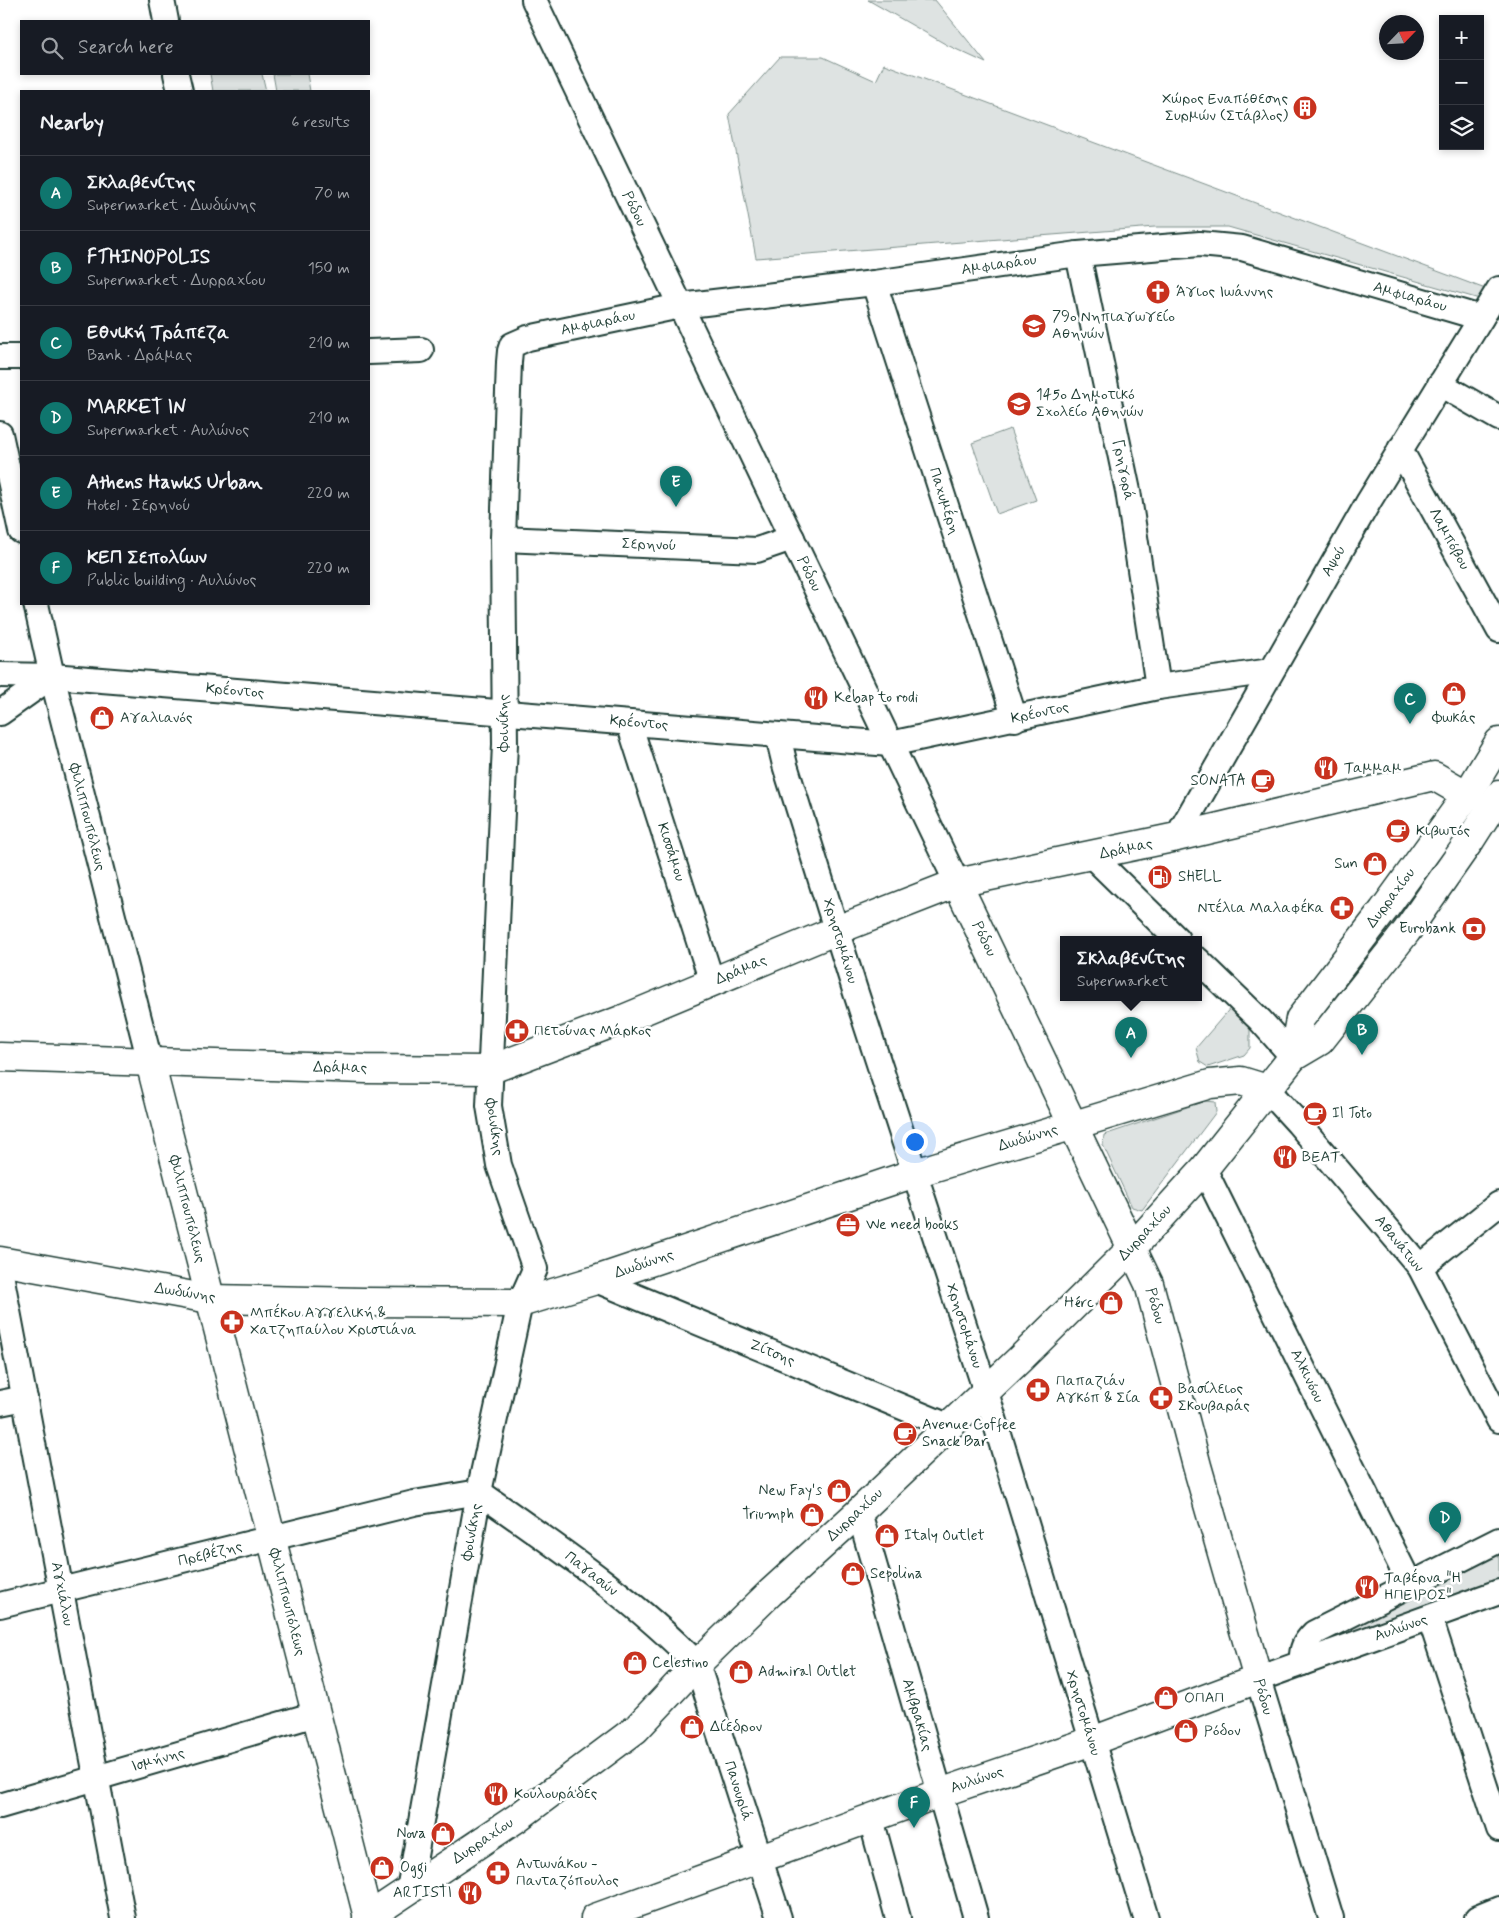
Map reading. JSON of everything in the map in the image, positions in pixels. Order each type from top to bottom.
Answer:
[{"type":"street","points":[[162,0],[166,20]]},
{"type":"street","name":"Ρόδου","points":[[534,0],[1149,1284],[1197,1466],[1258,1679],[1331,1918]]},
{"type":"street","points":[[176,75],[180,90]]},
{"type":"street","name":"Αμφιαράου","points":[[512,345],[528,338],[680,306],[874,283],[1078,254],[1200,244],[1242,248],[1481,318]]},
{"type":"street","name":"Γρηγορά","points":[[1078,254],[1128,491],[1158,687]]},
{"type":"street","name":"Παχυμέρη","points":[[874,283],[1015,719]]},
{"type":"street","name":"Αψού","points":[[1177,837],[1400,449],[1499,289]]},
{"type":"street","name":"Φοινίκης","points":[[409,1890],[479,1492],[520,1302],[535,1269],[499,1165],[489,1106],[489,1070],[505,744],[503,540],[510,351],[512,345]]},
{"type":"street","points":[[370,352],[421,350]]},
{"type":"street","points":[[0,357],[20,357]]},
{"type":"street","points":[[1440,384],[1499,418]]},
{"type":"street","points":[[0,434],[20,526]]},
{"type":"street","name":"Λαμπόβου","points":[[1400,449],[1499,630]]},
{"type":"street","name":"Σερηνού","points":[[503,540],[757,550],[792,538]]},
{"type":"street","name":"Φιλιππουπόλεως","points":[[36,605],[52,676],[367,1918]]},
{"type":"street","name":"Κρέοντος","points":[[0,675],[52,676],[890,744],[1015,719],[1158,687],[1271,671]]},
{"type":"street","points":[[0,713],[52,676]]},
{"type":"street","name":"Κισσάμου","points":[[629,722],[712,982]]},
{"type":"street","name":"Χρηστομάνου","points":[[778,736],[785,765],[854,987],[986,1392],[1146,1918]]},
{"type":"street","name":"Δυρραχίου","points":[[1293,1057],[1300,1019],[1383,911],[1467,795],[1499,742]]},
{"type":"street","name":"Δράμας","points":[[0,1058],[366,1069],[489,1070],[621,1020],[837,930],[957,883],[1177,837],[1434,776],[1467,795]]},
{"type":"street","points":[[1467,795],[1496,806]]},
{"type":"street","name":"Δυρραχίου","points":[[367,1918],[517,1818],[636,1729],[697,1664],[770,1593],[986,1392],[1132,1248],[1204,1169],[1293,1057],[1320,1041],[1406,932],[1496,806]]},
{"type":"street","points":[[1092,856],[1174,936]]},
{"type":"street","points":[[1202,964],[1260,1020],[1293,1057]]},
{"type":"street","name":"Δωδώνης","points":[[0,1261],[210,1299],[364,1302],[520,1302],[596,1280],[915,1173],[1210,1084],[1241,1082],[1267,1089]]},
{"type":"street","name":"Αθανάτων","points":[[1267,1089],[1420,1267],[1499,1420]]},
{"type":"street","name":"Αλκινόου","points":[[1204,1169],[1410,1584]]},
{"type":"street","points":[[1420,1267],[1499,1204]]},
{"type":"street","name":"Αγχιάλου","points":[[0,1269],[123,1918]]},
{"type":"street","name":"Ζίτσης","points":[[596,1280],[948,1426]]},
{"type":"street","points":[[0,1403],[24,1398]]},
{"type":"street","name":"Πρεβέζης","points":[[0,1605],[414,1503],[479,1492]]},
{"type":"street","name":"Παγασών","points":[[479,1492],[567,1555],[670,1636],[697,1664]]},
{"type":"street","name":"Αμβρακίας","points":[[859,1512],[976,1918]]},
{"type":"street","points":[[1302,1662],[1301,1652],[1304,1643],[1314,1633],[1499,1540]]},
{"type":"street","name":"Αυλώνος","points":[[595,1918],[940,1793],[1092,1741],[1302,1662],[1499,1592]]},
{"type":"street","points":[[1430,1618],[1499,1829]]},
{"type":"street","name":"Πανουριά","points":[[697,1664],[779,1918]]},
{"type":"street","name":"Ισμήνης","points":[[0,1806],[316,1714]]},
{"type":"street","points":[[871,1819],[898,1918]]},
{"type":"street","points":[[1477,1918],[1499,1909]]},
{"type":"shaded area","points":[[868,0],[935,0],[986,63],[947,45]]},
{"type":"shaded area","points":[[780,57],[823,57],[876,81],[884,64],[1488,290],[1483,300],[1228,227],[1155,227],[756,258],[729,114]]},
{"type":"shaded area","points":[[210,75],[262,75],[266,90],[213,90]]},
{"type":"shaded area","points":[[273,75],[307,75],[310,90],[276,90]]},
{"type":"shaded area","points":[[1010,429],[1036,500],[997,514],[972,443]]},
{"type":"shaded area","points":[[1232,1006],[1250,1027],[1250,1048],[1244,1055],[1208,1067],[1200,1062],[1196,1048]]},
{"type":"shaded area","points":[[1205,1101],[1215,1102],[1216,1112],[1142,1210],[1132,1207],[1103,1145],[1104,1135]]},
{"type":"shaded area","points":[[1499,1546],[1499,1581],[1321,1645],[1321,1642]]},
{"type":"place","name":"Χώρος Εναπόθεσης Συρμών (Στάβλος)","points":[[1305,108]]},
{"type":"place","name":"Άγιος Ιωάννης","points":[[1158,292]]},
{"type":"place","name":"79ο Νηπιαγωγείο Αθηνών","points":[[1034,326]]},
{"type":"place","name":"145ο Δημοτικό Σχολείο Αθηνών","points":[[1019,404]]},
{"type":"place","name":"Athens Hawks Urban","points":[[676,507]]},
{"type":"place","name":"Φωκάς","points":[[1454,694]]},
{"type":"place","name":"Kebap to rodi","points":[[816,698]]},
{"type":"place","name":"Αγαλιανός","points":[[102,718]]},
{"type":"place","name":"Εθνική Τράπεζα","points":[[1410,724]]},
{"type":"place","name":"Ταμμαμ","points":[[1326,768]]},
{"type":"place","name":"SONATA","points":[[1263,781]]},
{"type":"place","name":"Κιβωτός","points":[[1398,831]]},
{"type":"place","name":"Sun","points":[[1375,864]]},
{"type":"place","name":"SHELL","points":[[1160,877]]},
{"type":"place","name":"Ντέλια Μαλαφέκα","points":[[1342,908]]},
{"type":"place","name":"Eurobank","points":[[1474,929]]},
{"type":"place","name":"Πετούνας Μάρκος","points":[[517,1031]]},
{"type":"place","name":"FTHINOPOLIS","points":[[1362,1055]]},
{"type":"place","name":"Σκλαβενίτης","points":[[1131,1058]]},
{"type":"place","name":"Il Toto","points":[[1315,1114]]},
{"type":"place","name":"ΒΕΑΤ","points":[[1285,1157]]},
{"type":"place","name":"We need books","points":[[848,1225]]},
{"type":"place","name":"Hérc","points":[[1111,1303]]},
{"type":"place","name":"Μπέκου Αγγελική & Χατζηπαύλου Χριστιάνα","points":[[232,1322]]},
{"type":"place","name":"Παπαζιάν Αγκόπ & Σία","points":[[1038,1390]]},
{"type":"place","name":"Βασίλειος Σκουβαράς","points":[[1161,1398]]},
{"type":"place","name":"Avenue Coffee Snack Bar","points":[[905,1434]]},
{"type":"place","name":"New Fay's","points":[[839,1491]]},
{"type":"place","name":"Triumph","points":[[812,1515]]},
{"type":"place","name":"Italy Outlet","points":[[887,1536]]},
{"type":"place","name":"MARKET IN","points":[[1445,1543]]},
{"type":"place","name":"Sepolina","points":[[853,1574]]},
{"type":"place","name":"Ταβέρνα \"Η ΗΠΕΙΡΟΣ\"","points":[[1367,1587]]},
{"type":"place","name":"Celestino","points":[[635,1663]]},
{"type":"place","name":"Admiral Outlet","points":[[741,1672]]},
{"type":"place","name":"ΟΠΑΠ","points":[[1166,1698]]},
{"type":"place","name":"Δίεδρον","points":[[692,1727]]},
{"type":"place","name":"Ρόδον","points":[[1186,1731]]},
{"type":"place","name":"Κουλουράδες","points":[[496,1794]]},
{"type":"place","name":"ΚΕΠ Σεπολίων","points":[[914,1828]]},
{"type":"place","name":"Nova","points":[[443,1834]]},
{"type":"place","name":"Oggi","points":[[382,1868]]},
{"type":"place","name":"Αντωνάκου - Πανταζόπουλος","points":[[498,1873]]},
{"type":"place","name":"ARTISTI","points":[[470,1893]]}]
